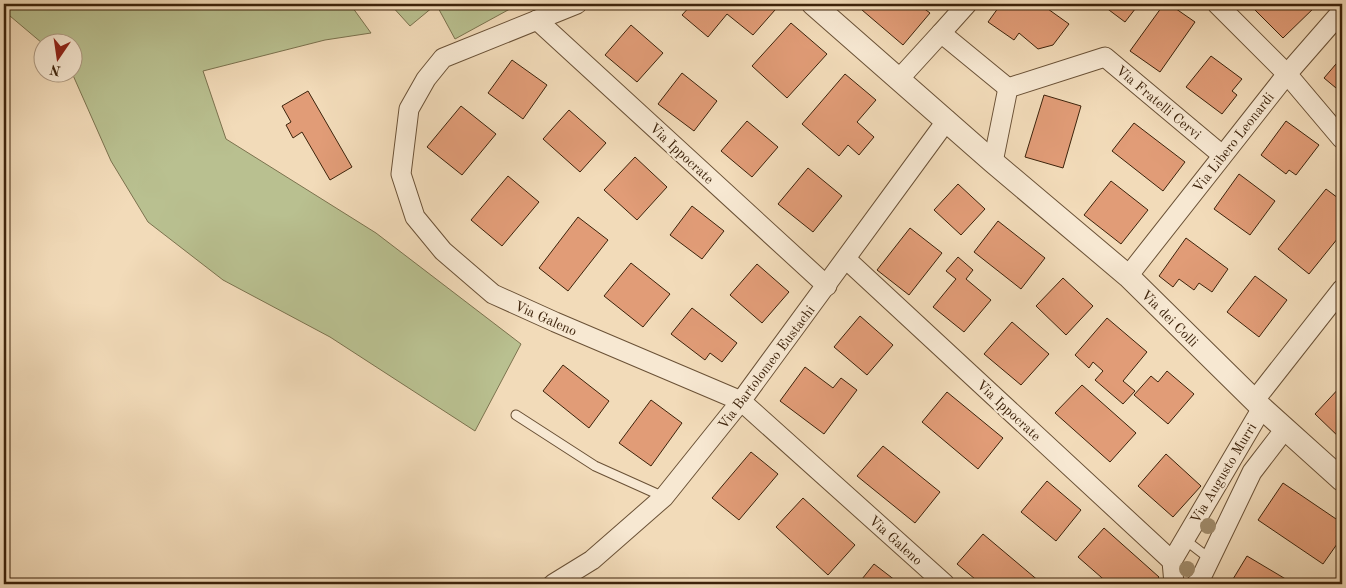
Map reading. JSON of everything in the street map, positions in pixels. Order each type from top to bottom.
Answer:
[{"type":"street","name":"Via Galeno","points":[[577,4],[443,58],[426,78],[409,109],[401,174],[415,217],[443,251],[493,294],[741,401],[945,584]]},
{"type":"street","name":"Via dei Colli","points":[[813,4],[993,162],[1128,276],[1258,405],[1342,480]]},
{"type":"street","points":[[899,79],[967,4]]},
{"type":"street","points":[[1217,4],[1287,74],[1342,139]]},
{"type":"street","name":"Via Libero Leonardi","points":[[1128,276],[1287,74],[1342,11]]},
{"type":"street","name":"Via Ippocrate","points":[[537,20],[827,286]]},
{"type":"street","points":[[941,32],[1008,88],[993,162]]},
{"type":"street","name":"Via Fratelli Cervi","points":[[1008,88],[1105,57],[1222,155]]},
{"type":"street","name":"Via Bartolomeo Eustachi","points":[[553,584],[592,560],[664,497],[741,401],[947,120]]},
{"type":"street","name":"Via Ippocrate","points":[[846,259],[1172,561]]},
{"type":"street","name":"Via Augusto Murri","points":[[1172,561],[1258,405],[1342,289]]},
{"type":"street","name":"Via Augusto Murri","points":[[1196,584],[1199,582],[1252,472],[1285,429]]},
{"type":"street","points":[[1172,561],[1174,584]]},
{"type":"lane","points":[[516,415],[595,466],[664,497]]},
{"type":"lane","name":"Via Augusto Murri","points":[[1184,538],[1210,559]]},
{"type":"green space","points":[[4,4],[350,4],[371,33],[325,40],[203,71],[226,139],[376,233],[521,344],[475,431],[330,337],[223,280],[148,222],[111,161],[76,82],[82,82],[82,32],[32,32],[32,35],[10,16],[4,16]]},
{"type":"green space","points":[[390,4],[431,4],[433,7],[410,26]]},
{"type":"green space","points":[[436,4],[519,4],[455,39]]},
{"type":"building","points":[[692,4],[768,4],[775,10],[753,35],[727,14],[708,37],[682,15]]},
{"type":"building","points":[[867,4],[918,4],[930,13],[903,45],[862,10]]},
{"type":"building","points":[[1001,4],[1041,4],[1069,24],[1053,45],[1038,49],[1019,33],[1014,40],[988,22]]},
{"type":"building","points":[[1101,4],[1139,4],[1125,22]]},
{"type":"building","points":[[1164,4],[1169,4],[1195,22],[1160,72],[1130,51]]},
{"type":"building","points":[[1253,4],[1318,4],[1283,38],[1251,6]]},
{"type":"building","points":[[791,23],[827,54],[787,98],[752,66]]},
{"type":"building","points":[[631,25],[663,53],[637,82],[605,55]]},
{"type":"building","points":[[1211,56],[1242,79],[1232,91],[1237,95],[1222,114],[1186,87]]},
{"type":"building","points":[[1342,57],[1342,93],[1324,78]]},
{"type":"building","points":[[512,60],[547,85],[523,119],[488,93]]},
{"type":"building","points":[[682,73],[717,101],[694,131],[658,104]]},
{"type":"building","points":[[845,74],[876,100],[857,122],[874,137],[859,155],[848,145],[839,156],[802,124]]},
{"type":"building","points":[[308,91],[352,167],[330,180],[302,132],[293,138],[286,125],[291,122],[282,106]]},
{"type":"building","points":[[1044,95],[1081,106],[1063,168],[1025,157]]},
{"type":"building","points":[[461,106],[496,134],[462,175],[427,147]]},
{"type":"building","points":[[569,110],[606,143],[580,172],[543,139]]},
{"type":"building","points":[[747,121],[778,147],[752,177],[721,151]]},
{"type":"building","points":[[1286,121],[1319,145],[1296,175],[1289,170],[1286,174],[1261,155]]},
{"type":"building","points":[[1134,123],[1185,162],[1163,191],[1112,151]]},
{"type":"building","points":[[635,157],[667,187],[637,220],[604,190]]},
{"type":"building","points":[[808,168],[842,196],[813,232],[778,204]]},
{"type":"building","points":[[1239,174],[1275,201],[1250,235],[1214,209]]},
{"type":"building","points":[[508,176],[539,202],[502,246],[471,220]]},
{"type":"building","points":[[1111,181],[1148,210],[1121,244],[1084,215]]},
{"type":"building","points":[[958,184],[985,209],[961,235],[934,210]]},
{"type":"building","points":[[1326,189],[1342,201],[1342,233],[1309,274],[1278,249]]},
{"type":"building","points":[[692,206],[724,231],[702,259],[670,235]]},
{"type":"building","points":[[578,217],[608,240],[568,291],[539,268]]},
{"type":"building","points":[[998,221],[1045,258],[1021,289],[974,252]]},
{"type":"building","points":[[910,228],[942,253],[909,295],[877,270]]},
{"type":"building","points":[[1186,238],[1228,269],[1212,292],[1199,283],[1194,290],[1179,279],[1173,287],[1159,276]]},
{"type":"building","points":[[958,257],[973,270],[966,279],[991,300],[964,332],[933,307],[956,279],[946,271]]},
{"type":"building","points":[[631,263],[670,294],[643,327],[604,296]]},
{"type":"building","points":[[757,264],[789,292],[762,323],[730,295]]},
{"type":"building","points":[[1255,276],[1287,300],[1259,337],[1227,312]]},
{"type":"building","points":[[1063,278],[1093,306],[1066,335],[1036,306]]},
{"type":"building","points":[[692,308],[737,343],[722,362],[710,353],[705,360],[671,334]]},
{"type":"building","points":[[860,316],[893,345],[867,375],[834,347]]},
{"type":"building","points":[[1107,318],[1147,352],[1123,381],[1135,391],[1123,404],[1095,380],[1103,371],[1093,362],[1089,368],[1075,355]]},
{"type":"building","points":[[1012,322],[1049,354],[1021,385],[984,354]]},
{"type":"building","points":[[563,365],[609,401],[589,428],[543,391]]},
{"type":"building","points":[[805,367],[833,388],[841,378],[857,390],[824,434],[780,401]]},
{"type":"building","points":[[1167,371],[1194,394],[1168,424],[1134,395],[1151,376],[1158,382]]},
{"type":"building","points":[[1082,385],[1136,433],[1110,462],[1055,413]]},
{"type":"building","points":[[1342,385],[1342,440],[1315,414]]},
{"type":"building","points":[[947,392],[1003,438],[978,469],[922,422]]},
{"type":"building","points":[[651,400],[682,423],[651,466],[619,443]]},
{"type":"building","points":[[883,446],[940,492],[915,523],[857,476]]},
{"type":"building","points":[[751,452],[778,474],[739,520],[712,498]]},
{"type":"building","points":[[1166,454],[1201,486],[1173,517],[1138,486]]},
{"type":"building","points":[[1047,481],[1081,510],[1056,541],[1021,512]]},
{"type":"building","points":[[1283,483],[1342,523],[1342,537],[1323,564],[1258,520]]},
{"type":"building","points":[[803,498],[855,545],[828,575],[776,527]]},
{"type":"building","points":[[1104,528],[1159,577],[1153,584],[1109,584],[1078,557]]},
{"type":"building","points":[[983,534],[1040,582],[1038,584],[981,584],[957,564]]},
{"type":"building","points":[[1247,556],[1294,584],[1230,584]]},
{"type":"building","points":[[874,564],[900,584],[858,584]]}]
